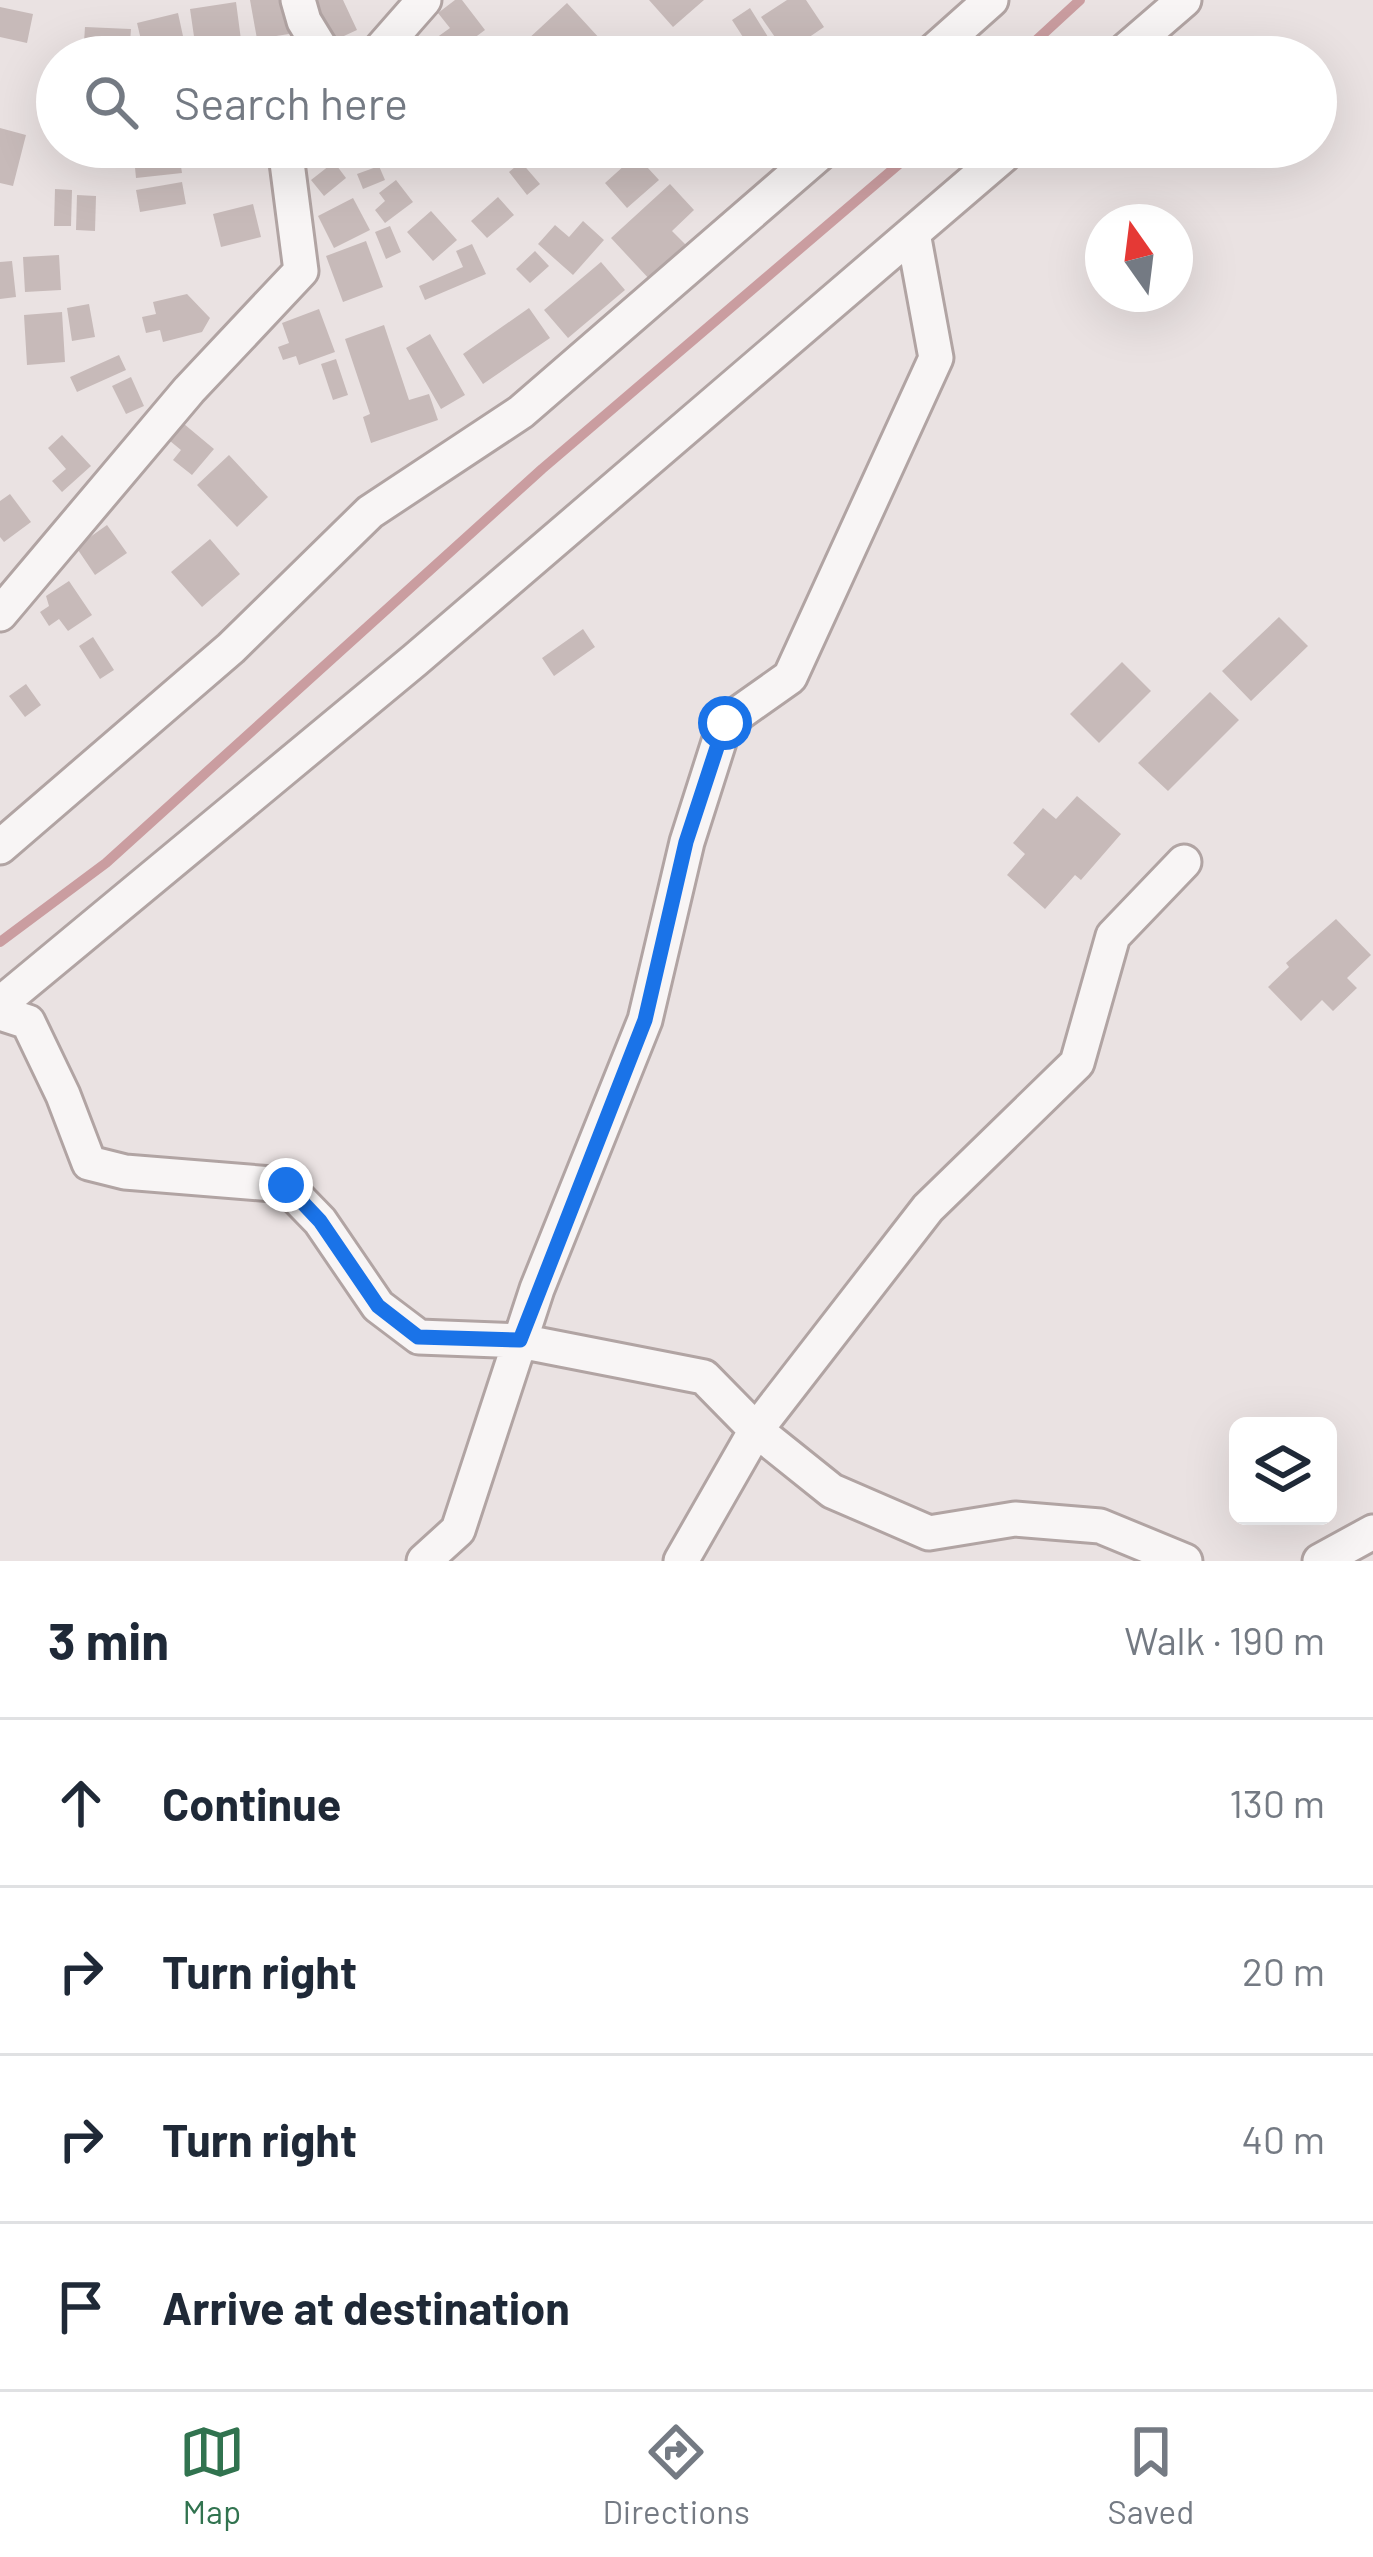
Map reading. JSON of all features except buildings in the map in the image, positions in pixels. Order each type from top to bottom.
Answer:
[{"type":"street","points":[[298,0],[313,36]]},
{"type":"street","points":[[392,36],[424,0]]},
{"type":"street","points":[[951,36],[991,0]]},
{"type":"street","points":[[1142,36],[1184,0]]},
{"type":"street","points":[[0,614],[189,390],[301,271],[288,168]]},
{"type":"street","points":[[0,847],[231,648],[370,512],[521,412],[803,168]]},
{"type":"street","points":[[989,168],[0,1008],[28,1022],[89,1163],[125,1172],[286,1185],[320,1221],[378,1306],[418,1337],[520,1340],[704,1377],[756,1430],[832,1491],[928,1533],[1015,1519],[1100,1526],[1184,1561]]},
{"type":"street","points":[[424,1561],[458,1530],[520,1340],[645,1020],[686,842],[725,723],[790,677],[936,358],[913,233]]},
{"type":"street","points":[[681,1561],[756,1430],[928,1208],[1077,1063],[1113,936],[1184,862]]},
{"type":"street","points":[[1320,1561],[1373,1532]]},
{"type":"waterway","points":[[1041,36],[1080,0]]},
{"type":"waterway","points":[[0,942],[106,863],[542,469],[894,168]]},
{"type":"route","points":[[286,1185],[320,1221],[378,1306],[418,1337],[520,1340],[645,1020],[686,842],[725,723]]}]
